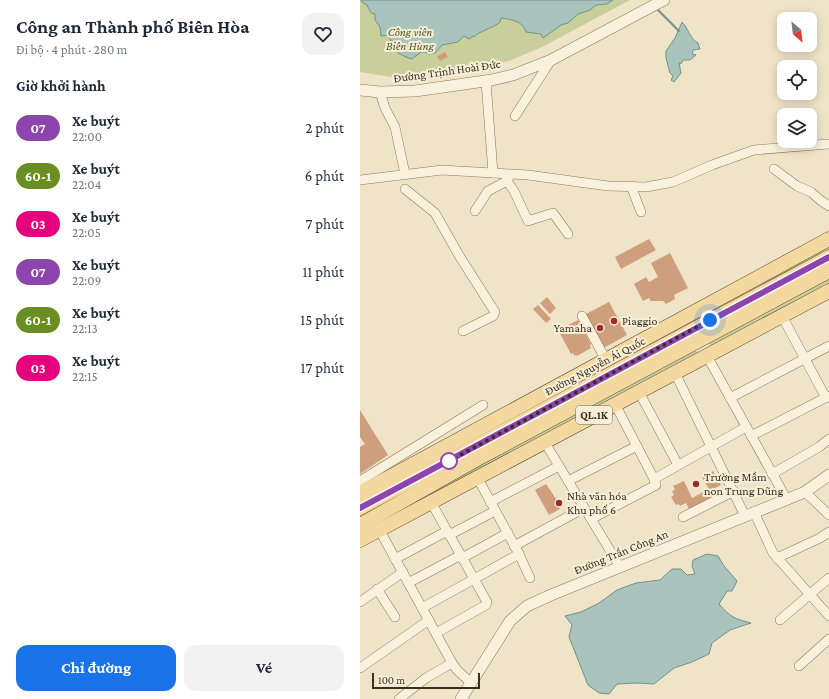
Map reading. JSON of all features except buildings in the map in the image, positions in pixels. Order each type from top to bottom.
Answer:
[{"type":"main road","name":"Đường Nguyễn Ái Quốc","points":[[360,540],[376,524],[482,457],[693,329],[829,239]]},
{"type":"main road","name":"Đường Nguyễn Ái Quốc","points":[[361,501],[829,257]]},
{"type":"main road","name":"Đường Nguyễn Ái Quốc","points":[[361,501],[606,360],[693,329],[829,271]]},
{"type":"main road","name":"Đường Nguyễn Ái Quốc","points":[[360,525],[376,524],[430,502],[829,291]]},
{"type":"main road","points":[[693,329],[707,356]]},
{"type":"main road","points":[[361,501],[376,524]]},
{"type":"street","name":"Đường Trịnh Hoài Đức","points":[[360,90],[380,92],[415,91],[486,81],[512,75],[551,60],[658,3]]},
{"type":"street","points":[[515,116],[551,60]]},
{"type":"street","points":[[486,81],[493,173]]},
{"type":"street","points":[[380,92],[385,108],[395,127],[405,174]]},
{"type":"street","points":[[360,180],[442,170],[493,173],[509,178],[608,186],[646,187],[673,182],[712,165],[754,150],[829,144]]},
{"type":"street","points":[[774,169],[797,186],[811,192],[829,206]]},
{"type":"street","points":[[475,211],[488,192],[509,178]]},
{"type":"street","points":[[509,178],[528,221],[553,213],[568,234]]},
{"type":"street","points":[[631,186],[641,212]]},
{"type":"street","points":[[405,190],[435,213],[460,257],[495,312],[494,316],[463,331]]},
{"type":"street","points":[[582,316],[606,360]]},
{"type":"street","points":[[751,436],[828,397],[804,359],[782,316]]},
{"type":"street","points":[[730,398],[829,346]]},
{"type":"street","points":[[707,356],[787,500]]},
{"type":"street","points":[[675,373],[734,491],[750,514],[773,553],[829,616]]},
{"type":"street","points":[[639,392],[678,465]]},
{"type":"street","points":[[591,519],[656,485],[615,404]]},
{"type":"street","points":[[360,481],[483,405]]},
{"type":"street","points":[[654,479],[746,427]]},
{"type":"street","points":[[772,474],[819,447],[829,439]]},
{"type":"street","points":[[544,441],[620,567]]},
{"type":"street","points":[[568,481],[637,446]]},
{"type":"street","points":[[490,502],[559,466]]},
{"type":"street","name":"Đường Trần Công An","points":[[461,699],[510,621],[538,600],[787,500],[805,492],[829,475]]},
{"type":"street","points":[[476,477],[517,550],[530,578]]},
{"type":"street","points":[[684,517],[734,491]]},
{"type":"street","points":[[805,492],[829,515]]},
{"type":"street","points":[[430,502],[487,604],[436,633]]},
{"type":"street","points":[[422,608],[474,579],[584,508]]},
{"type":"street","points":[[395,559],[495,511]]},
{"type":"street","points":[[376,524],[452,663],[457,670],[471,682]]},
{"type":"street","points":[[777,558],[820,538],[829,532]]},
{"type":"street","points":[[408,583],[508,534]]},
{"type":"street","points":[[360,602],[403,572]]},
{"type":"street","points":[[780,620],[829,578]]},
{"type":"street","points":[[377,589],[395,617]]},
{"type":"street","points":[[360,668],[429,620]]},
{"type":"street","points":[[799,666],[829,640]]},
{"type":"street","points":[[399,699],[426,678],[452,663]]},
{"type":"green space","name":"Công viên Biên Hùng","points":[[360,0],[630,0],[542,47],[509,61],[413,78],[397,78],[360,72]]},
{"type":"green space","points":[[829,244],[829,252],[698,322],[695,317]]},
{"type":"green space","points":[[829,276],[829,286],[712,349],[707,340]]},
{"type":"green space","points":[[694,347],[699,356],[383,523],[381,518]]},
{"type":"water","points":[[361,0],[613,0],[607,4],[596,5],[590,10],[578,14],[568,23],[561,25],[543,38],[541,34],[526,32],[525,28],[520,23],[510,19],[501,18],[498,24],[477,34],[474,37],[473,36],[469,39],[464,36],[458,42],[442,45],[435,53],[429,54],[421,52],[412,59],[398,53],[398,43],[396,41],[391,42],[389,35],[381,36],[380,27],[375,20],[375,14],[371,13],[367,5]]},
{"type":"water","points":[[682,22],[693,39],[698,43],[700,49],[693,50],[692,54],[696,55],[690,60],[683,60],[681,64],[679,63],[681,73],[674,82],[671,80],[673,76],[670,73],[666,58],[666,51],[675,38]]},
{"type":"water","points":[[707,554],[718,556],[724,566],[737,581],[732,591],[727,591],[719,604],[733,617],[751,623],[730,630],[712,643],[709,654],[674,668],[654,684],[617,684],[609,694],[599,693],[588,685],[569,637],[572,625],[565,616],[581,612],[599,603],[617,590],[636,583],[660,580],[672,569],[681,569],[687,575],[695,574],[692,566],[693,560]]},
{"type":"waterway","points":[[657,9],[679,31]]},
{"type":"bus line","name":"07","points":[[360,508],[829,257]]},
{"type":"place","name":"Piaggio","points":[[614,321]]},
{"type":"place","name":"Yamaha","points":[[600,328]]},
{"type":"place","name":"Trường Mầm non Trung Dũng","points":[[696,484]]},
{"type":"place","name":"Nhà văn hóa Khu phố 6","points":[[559,503]]},
{"type":"route","points":[[449,461],[710,320]]}]
